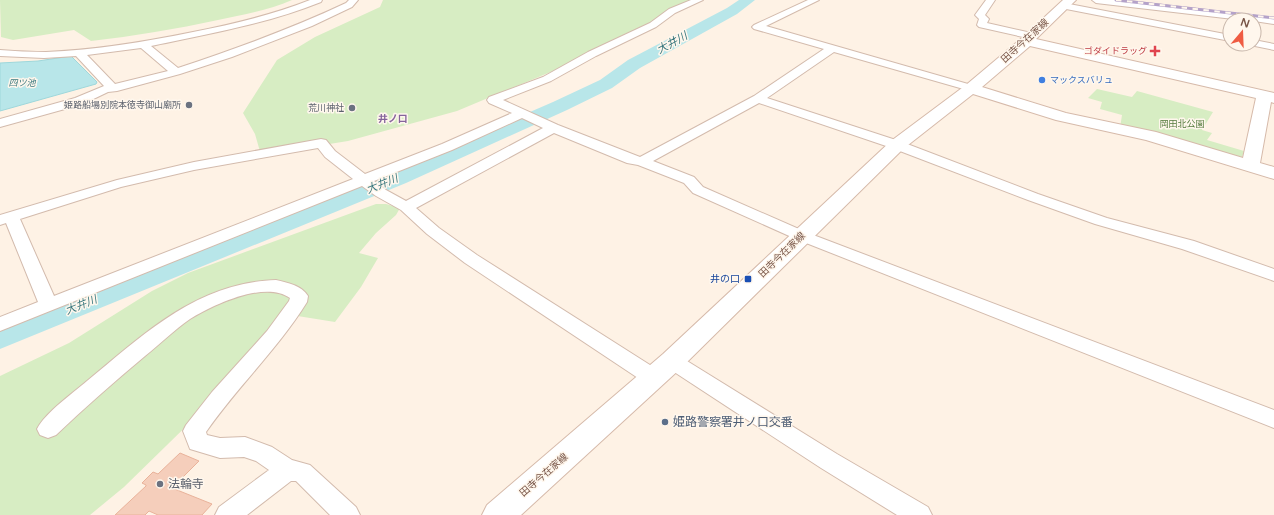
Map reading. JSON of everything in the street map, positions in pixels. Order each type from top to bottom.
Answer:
[{"type":"main road","name":"田寺今在家線","points":[[498,515],[654,378],[897,145],[971,88],[1030,38],[1067,3]]},
{"type":"main road","points":[[1030,38],[1269,97],[1250,166]]},
{"type":"main road","points":[[971,88],[1062,117],[1150,136],[1274,173]]},
{"type":"street","points":[[0,53],[44,55],[79,53],[143,45],[245,24],[285,13],[318,0]]},
{"type":"street","points":[[0,123],[79,101],[104,90],[176,72],[228,55],[309,24],[349,5],[354,0]]},
{"type":"street","points":[[699,0],[672,11],[653,25],[592,54],[547,79],[493,100],[547,126],[632,160],[642,162],[689,180],[698,190],[802,236],[1274,419]]},
{"type":"street","points":[[816,0],[756,27],[971,88]]},
{"type":"street","points":[[991,0],[980,15],[984,19],[982,25],[1030,38]]},
{"type":"street","points":[[1096,0],[1274,21]]},
{"type":"street","points":[[1146,0],[1274,14]]},
{"type":"street","points":[[1067,3],[1222,36]]},
{"type":"street","points":[[285,13],[309,24]]},
{"type":"street","points":[[245,24],[272,38]]},
{"type":"street","points":[[198,34],[228,55]]},
{"type":"street","points":[[143,45],[176,72]]},
{"type":"street","points":[[1262,45],[1274,47]]},
{"type":"street","points":[[642,162],[758,99],[833,48]]},
{"type":"street","points":[[79,53],[113,88]]},
{"type":"street","points":[[758,99],[897,145],[1033,197],[1101,221],[1188,245],[1274,275]]},
{"type":"street","points":[[0,324],[447,147],[521,114]]},
{"type":"street","points":[[406,207],[547,126]]},
{"type":"street","points":[[48,304],[5,218],[116,184],[194,166],[322,143],[330,154],[381,193],[406,207],[433,231],[471,259],[654,378]]},
{"type":"street","points":[[48,429],[102,380],[188,312],[208,302],[242,290],[264,286],[279,286],[294,290],[299,296],[298,302],[262,350],[205,414],[194,431],[198,442],[220,448],[246,447],[264,454],[287,470],[302,472],[347,515]]},
{"type":"street","points":[[672,361],[919,515]]},
{"type":"street","points":[[228,515],[287,470]]},
{"type":"green space","points":[[0,0],[292,0],[256,12],[139,35],[91,41],[74,30],[13,40],[1,37]]},
{"type":"green space","points":[[383,0],[697,0],[639,35],[457,111],[348,141],[261,155],[255,134],[243,113],[277,60],[315,37],[380,7]]},
{"type":"green space","name":"岡田北公園","points":[[1097,89],[1132,97],[1137,91],[1213,112],[1202,130],[1212,133],[1207,140],[1244,151],[1242,157],[1229,158],[1120,128],[1122,115],[1100,109],[1102,102],[1088,98]]},
{"type":"green space","points":[[376,204],[386,204],[400,208],[396,215],[376,233],[359,253],[378,258],[361,287],[335,322],[285,314],[210,403],[124,487],[90,515],[0,515],[0,376],[69,343],[152,291],[188,273]]},
{"type":"water","name":"四ツ池","points":[[71,56],[97,82],[96,84],[0,111],[0,63],[38,61]]},
{"type":"building","name":"法輪寺","points":[[180,453],[199,461],[172,488],[212,504],[202,515],[158,515],[149,511],[145,515],[115,515],[146,486],[142,483],[153,472],[158,474]]},
{"type":"waterway","name":"大井川","points":[[0,338],[398,178],[560,106],[606,84],[634,64],[732,11],[748,0]]},
{"type":"railway","points":[[1116,0],[1274,18]]},
{"type":"place","name":"ゴダイドラッグ","points":[[1155,51]]},
{"type":"place","name":"マックスバリュ","points":[[1042,80]]},
{"type":"place","name":"姫路船場別院本徳寺御山廟所","points":[[189,105]]},
{"type":"place","name":"荒川神社","points":[[352,108]]},
{"type":"place","name":"井の口","points":[[748,279]]},
{"type":"place","name":"姫路警察署井ノ口交番","points":[[665,422]]},
{"type":"place","name":"法輪寺","points":[[160,484]]},
{"type":"district","name":"井ノ口","points":[[393,119]]}]
